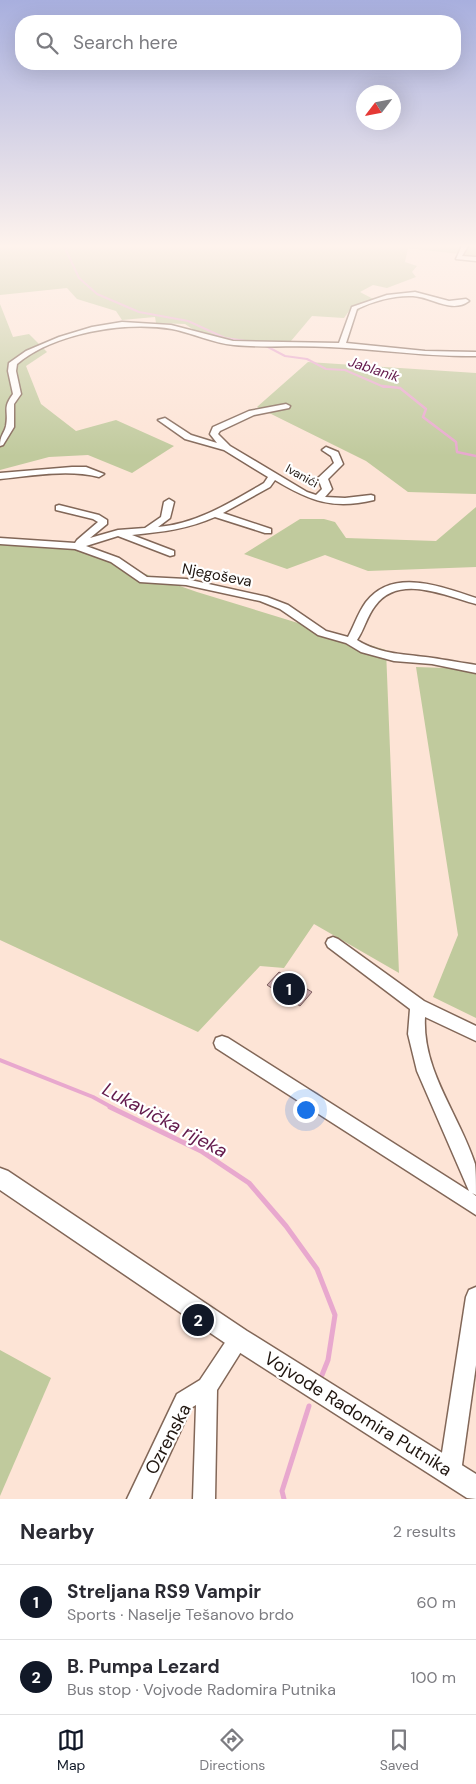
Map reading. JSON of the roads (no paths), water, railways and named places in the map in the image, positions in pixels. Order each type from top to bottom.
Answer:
[{"type":"main road","name":"Vojvode Radomira Putnika","points":[[0,1178],[239,1339],[476,1489]]},
{"type":"street","points":[[341,345],[345,339],[351,316]]},
{"type":"street","points":[[0,443],[10,427],[10,404],[18,394],[12,371],[12,363],[59,339],[97,326],[112,324],[168,326],[216,341],[341,345],[463,355],[476,354]]},
{"type":"street","points":[[447,361],[463,355]]},
{"type":"street","name":"Ivanići","points":[[286,406],[252,413],[216,429],[214,434],[228,448],[304,494],[318,499],[347,502],[372,498]]},
{"type":"street","name":"Ivanići","points":[[162,420],[188,437],[228,448]]},
{"type":"street","points":[[318,499],[327,489],[323,478],[339,464],[334,454],[326,450]]},
{"type":"street","points":[[0,476],[72,470],[86,470],[99,474]]},
{"type":"street","name":"Njegoševa","points":[[76,546],[118,533],[167,528],[193,523],[215,514],[267,485],[274,475]]},
{"type":"street","points":[[147,529],[165,518],[168,502]]},
{"type":"street","points":[[59,508],[96,517],[104,522],[76,546]]},
{"type":"street","points":[[215,514],[268,531]]},
{"type":"street","points":[[118,533],[170,553]]},
{"type":"street","name":"Njegoševa","points":[[0,541],[76,546],[115,560],[144,580],[186,582],[263,599],[284,607],[322,633],[350,640],[365,650],[394,658],[432,661],[476,669]]},
{"type":"street","points":[[350,640],[354,638],[372,603],[382,593],[394,587],[431,588],[476,601]]},
{"type":"street","points":[[333,943],[418,1006],[476,1034]]},
{"type":"street","points":[[418,1006],[416,1034],[425,1072],[476,1186]]},
{"type":"street","points":[[222,1043],[476,1206]]},
{"type":"street","points":[[450,1472],[476,1297]]},
{"type":"street","points":[[204,1499],[208,1387],[239,1339]]},
{"type":"street","name":"Ozrenska","points":[[138,1499],[184,1401],[208,1387]]},
{"type":"waterway","name":"Jablanik","points":[[161,316],[188,321],[225,338],[253,342]]},
{"type":"waterway","name":"Jablanik","points":[[266,346],[285,356],[307,359],[326,369],[345,370],[384,387],[391,387]]},
{"type":"waterway","name":"Jablanik","points":[[382,386],[391,387]]},
{"type":"waterway","name":"Jablanik","points":[[391,387],[400,388],[426,409],[423,417],[456,442],[457,452],[476,456]]},
{"type":"waterway","name":"Lukavička rijeka","points":[[0,1060],[93,1097],[113,1108]]},
{"type":"waterway","name":"Lukavička rijeka","points":[[110,1107],[201,1151],[249,1183],[286,1226],[317,1269],[335,1315],[328,1360],[322,1375]]},
{"type":"waterway","name":"Lukavička rijeka","points":[[284,1499],[282,1491],[309,1406]]},
{"type":"place","name":"Streljana RS9 Vampir","points":[[289,989]]},
{"type":"place","name":"B. Pumpa Lezard","points":[[198,1320]]}]
